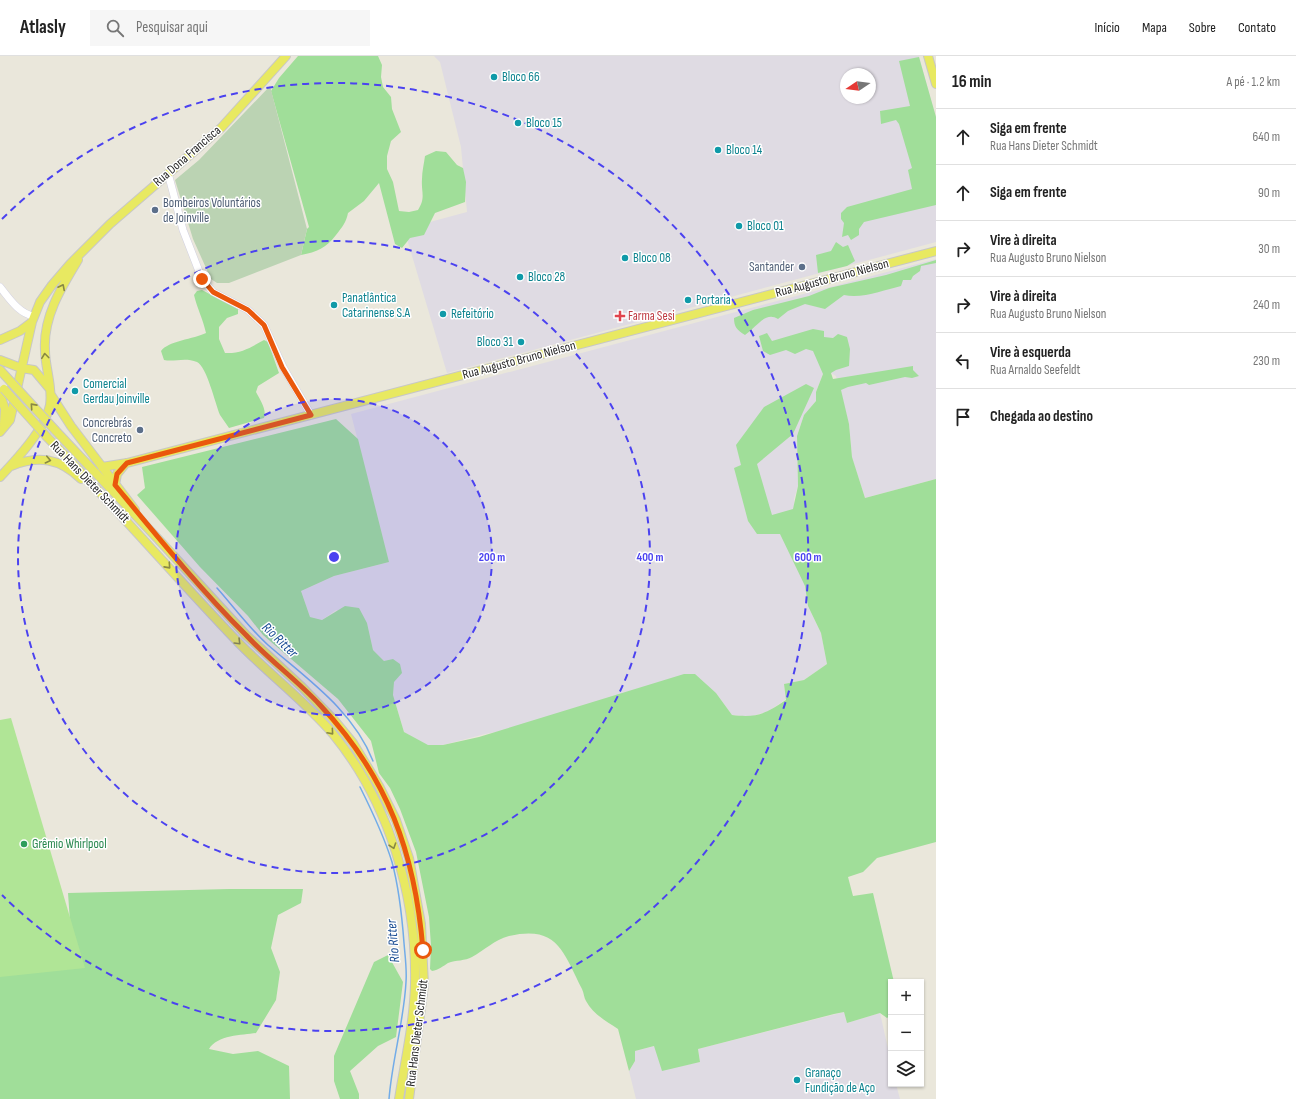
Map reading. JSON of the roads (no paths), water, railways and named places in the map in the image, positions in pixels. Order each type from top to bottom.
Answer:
[{"type":"main road","name":"Rua Dona Francisca","points":[[1,431],[10,420],[33,319],[52,285],[70,264],[110,224],[221,128],[286,56]]},
{"type":"main road","points":[[928,56],[936,84]]},
{"type":"main road","name":"Rua Dona Francisca","points":[[0,477],[41,426],[47,414],[50,392],[44,351],[47,323],[61,289],[84,251]]},
{"type":"main road","name":"Rua Augusto Bruno Nielson","points":[[102,467],[127,463],[936,251]]},
{"type":"main road","points":[[0,340],[20,331],[33,319],[42,318],[47,323]]},
{"type":"main road","points":[[0,360],[21,368],[34,370],[50,392],[56,405],[115,485],[158,539]]},
{"type":"main road","name":"Rua Hans Dieter Schmidt","points":[[0,370],[246,635],[310,695],[343,730],[371,770],[390,808],[402,838],[414,880],[423,950],[423,1000],[409,1099]]},
{"type":"main road","points":[[1,389],[6,418],[1,431]]},
{"type":"main road","name":"Rua Hans Dieter Schmidt","points":[[1,389],[150,545],[238,642],[300,699],[331,732],[355,765],[388,829],[402,875],[414,950],[414,999],[399,1099]]},
{"type":"main road","points":[[10,466],[42,459],[66,467],[75,473],[150,545]]},
{"type":"main road","points":[[115,485],[117,474],[127,463]]},
{"type":"street","points":[[168,173],[183,230],[202,279],[213,292],[245,308],[264,325],[282,367],[311,415]]},
{"type":"street","points":[[0,287],[20,310],[33,319]]},
{"type":"waterway","name":"Rio Ritter","points":[[217,588],[261,639],[313,683],[341,711],[354,726],[373,761]]},
{"type":"waterway","name":"Rio Ritter","points":[[360,787],[382,833],[389,852],[398,892],[402,923],[406,967],[405,997],[389,1099]]},
{"type":"place","name":"Bloco 66","points":[[494,77]]},
{"type":"place","name":"Bloco 15","points":[[518,123]]},
{"type":"place","name":"Bloco 14","points":[[718,150]]},
{"type":"place","name":"Bombeiros Voluntários de Joinville","points":[[155,210]]},
{"type":"place","name":"Bloco 01","points":[[739,226]]},
{"type":"place","name":"Bloco 08","points":[[625,258]]},
{"type":"place","name":"Santander","points":[[802,267]]},
{"type":"place","name":"Bloco 28","points":[[520,277]]},
{"type":"place","name":"Portaria","points":[[688,300]]},
{"type":"place","name":"Panatlântica Catarinense S.A","points":[[334,305]]},
{"type":"place","name":"Refeitório","points":[[443,314]]},
{"type":"place","name":"Farma Sesi","points":[[620,316]]},
{"type":"place","name":"Bloco 31","points":[[521,342]]},
{"type":"place","name":"Comercial Gerdau Joinville","points":[[75,391]]},
{"type":"place","name":"Concrebrás Concreto","points":[[140,430]]},
{"type":"place","name":"Grêmio Whirlpool","points":[[24,844]]},
{"type":"place","name":"Granaço Fundição de Aço","points":[[797,1080]]}]
